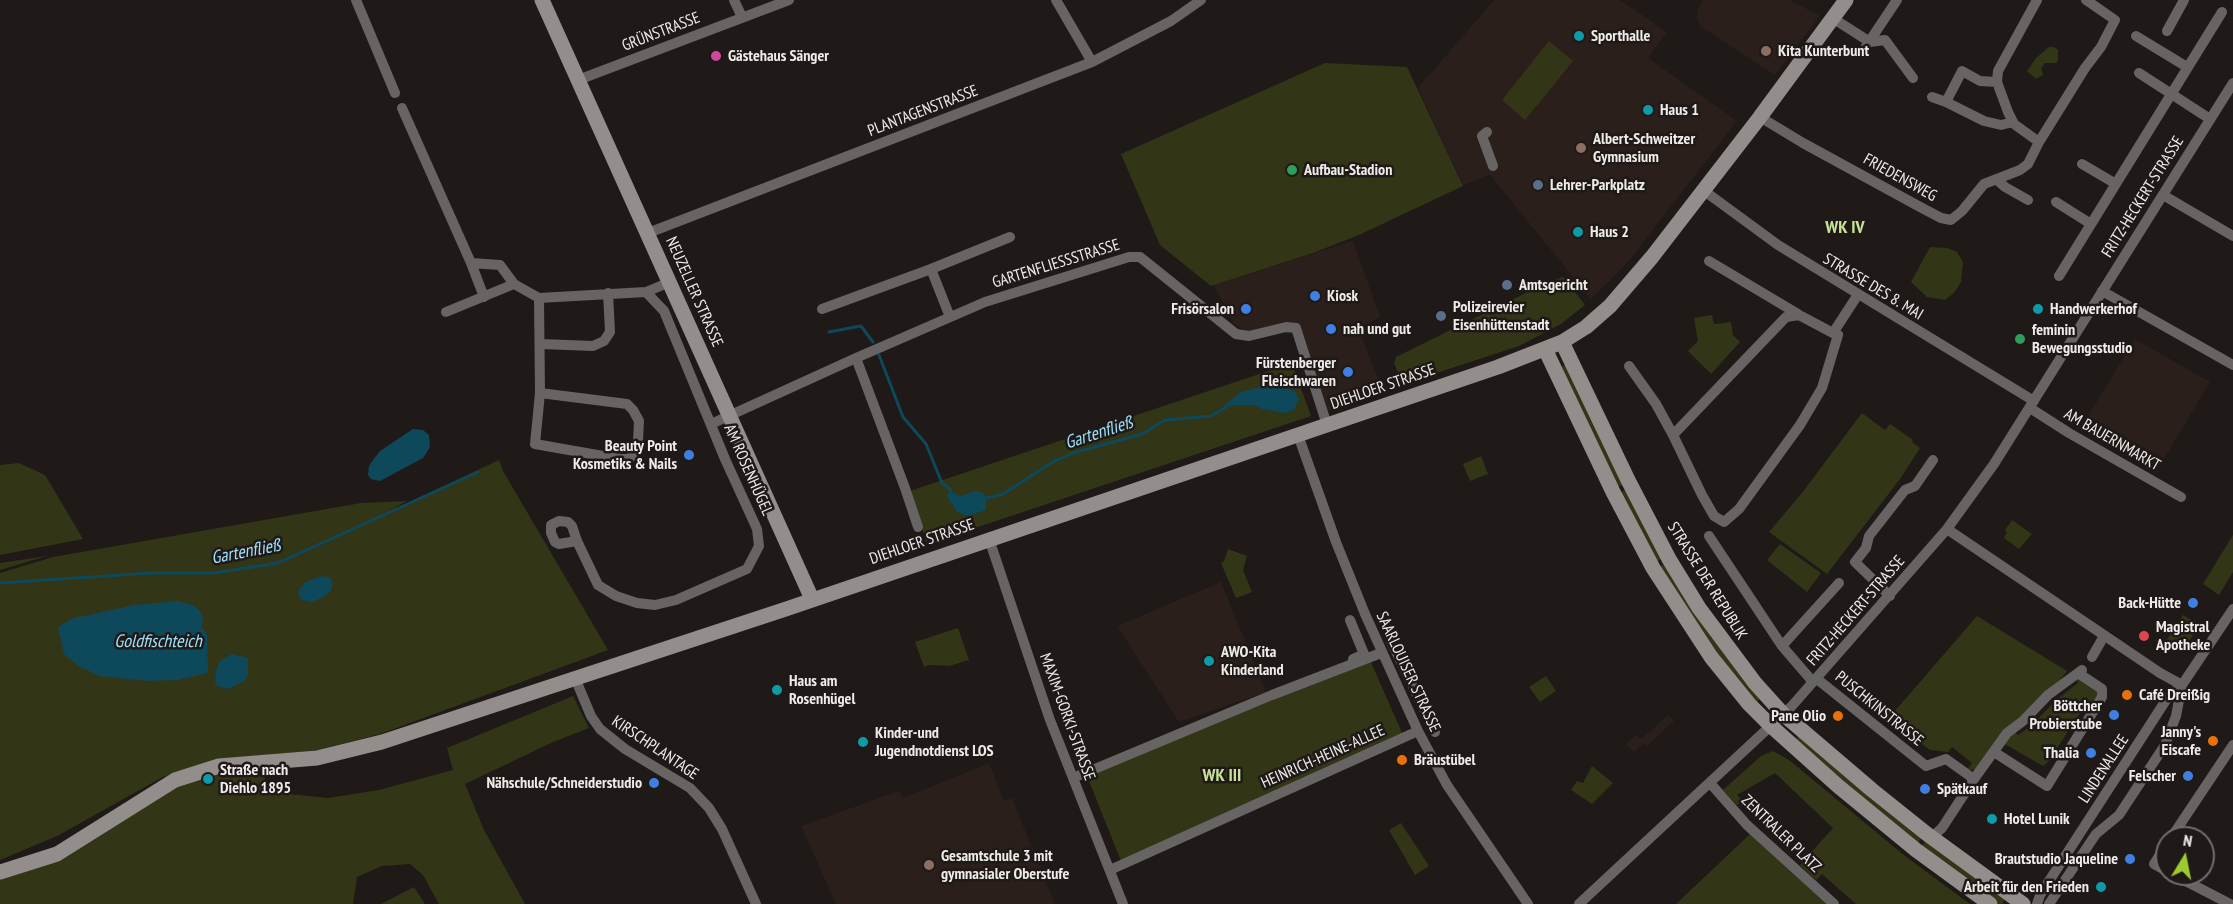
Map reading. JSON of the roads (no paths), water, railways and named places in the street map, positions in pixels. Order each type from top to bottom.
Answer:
[{"type":"street","points":[[356,0],[395,93]]},
{"type":"street","name":"NEUZELLER STRASSE","points":[[542,0],[812,599]]},
{"type":"street","points":[[734,0],[742,17]]},
{"type":"street","name":"GRÜNSTRASSE","points":[[578,80],[789,0]]},
{"type":"street","points":[[1056,0],[1092,62]]},
{"type":"street","name":"PLANTAGENSTRASSE","points":[[648,233],[1092,62],[1171,21],[1201,0]]},
{"type":"street","points":[[1866,46],[1897,0]]},
{"type":"street","points":[[2037,0],[1998,71],[1997,82],[2013,122],[2039,142]]},
{"type":"street","name":"FRIEDENSWEG","points":[[1760,117],[1803,143],[1946,219],[1956,217],[1978,188],[1996,178],[2020,170],[2028,164],[2085,68],[2101,47],[2115,20],[2086,0]]},
{"type":"street","points":[[2166,31],[2184,0]]},
{"type":"street","name":"DIEHLOER STRASSE","points":[[0,872],[57,854],[175,780],[219,766],[317,758],[382,742],[1328,425],[1562,342],[1586,327],[1610,306],[1760,117],[1834,19],[1844,1]]},
{"type":"street","name":"FRITZ-HECKERT-STRASSE","points":[[2059,276],[2170,93],[2223,12]]},
{"type":"street","points":[[1834,19],[1866,46]]},
{"type":"street","points":[[2136,36],[2187,67]]},
{"type":"street","points":[[1866,46],[1885,40],[1913,78]]},
{"type":"street","points":[[1946,102],[1962,71],[1980,81],[1997,82]]},
{"type":"street","points":[[2139,73],[2211,119]]},
{"type":"street","name":"FRITZ-HECKERT-STRASSE","points":[[1579,904],[1783,714],[1947,529],[1994,464],[2233,83]]},
{"type":"street","points":[[1932,97],[1984,121],[2001,125],[2013,122]]},
{"type":"street","points":[[402,108],[471,262],[484,297]]},
{"type":"street","points":[[1487,132],[1482,136],[1493,166]]},
{"type":"street","name":"FRITZ-HECKERT-STRASSE","points":[[2082,164],[2116,184]]},
{"type":"street","points":[[1996,178],[2005,187],[2028,201]]},
{"type":"street","name":"STRASSE DES 8. MAI","points":[[1703,190],[1778,246],[2032,404]]},
{"type":"street","points":[[2163,195],[2233,236]]},
{"type":"street","name":"FRITZ-HECKERT-STRASSE","points":[[2056,202],[2091,224]]},
{"type":"street","points":[[822,309],[1010,237]]},
{"type":"street","name":"GARTENFLIESSSTRASSE","points":[[730,416],[856,357],[996,298],[1129,257],[1140,257],[1236,334],[1249,336],[1286,327],[1296,328],[1328,425]]},
{"type":"street","points":[[1629,366],[1656,404],[1701,495],[1714,516],[1725,522],[1739,509],[1800,425],[1822,388],[1838,335],[1799,315],[1709,261]]},
{"type":"street","points":[[471,262],[500,265],[514,284],[539,298],[646,292],[670,282]]},
{"type":"street","points":[[931,269],[950,317]]},
{"type":"street","points":[[446,312],[514,284]]},
{"type":"street","points":[[2102,291],[2233,365]]},
{"type":"street","name":"AM ROSENHÜGEL","points":[[577,542],[598,585],[616,596],[637,603],[655,605],[676,600],[747,569],[759,546],[757,530],[664,311],[646,292]]},
{"type":"street","points":[[541,344],[593,346],[604,341],[610,332],[608,293]]},
{"type":"street","points":[[1833,333],[1857,296]]},
{"type":"street","points":[[539,298],[540,393],[535,444],[620,459],[628,459],[635,454],[639,421],[627,404],[540,393]]},
{"type":"street","points":[[1673,435],[1786,317],[1799,315]]},
{"type":"street","name":"STRASSE DER REPUBLIK","points":[[1562,342],[1628,480],[1669,559],[1699,608],[1755,683],[1783,714],[1872,790],[2023,904]]},
{"type":"street","points":[[1545,349],[1613,492],[1653,568],[1710,657],[1749,704],[1838,786],[1916,850],[1990,904]]},
{"type":"street","name":"DIEHLOER STRASSE","points":[[856,357],[918,527]]},
{"type":"street","name":"AM BAUERNMARKT","points":[[2032,404],[2068,433],[2181,497]]},
{"type":"street","name":"AM ROSENHÜGEL","points":[[711,424],[730,416]]},
{"type":"street","name":"SAARLOUISER STRASSE","points":[[1298,435],[1336,542],[1381,653],[1418,731],[1447,785],[1528,904]]},
{"type":"street","points":[[1890,596],[1855,562],[1866,548],[1869,536],[1905,490],[1915,486],[1933,460]]},
{"type":"street","points":[[1947,529],[2104,636],[2182,685]]},
{"type":"street","points":[[1709,536],[1782,646],[1815,680]]},
{"type":"street","name":"MAXIM-GORKI-STRASSE","points":[[989,538],[1050,720],[1123,904]]},
{"type":"street","points":[[1782,646],[1839,583]]},
{"type":"street","name":"LINDENALLEE","points":[[2037,904],[2040,895],[2168,697],[2182,685],[2233,609]]},
{"type":"street","points":[[1345,667],[1343,662],[1364,654],[1350,620]]},
{"type":"street","points":[[2092,657],[2104,636]]},
{"type":"street","points":[[1391,641],[1435,732]]},
{"type":"street","points":[[1073,778],[1381,653]]},
{"type":"street","points":[[1932,837],[1942,828],[1974,779],[2007,733],[2024,721],[2048,695],[2080,672],[2102,689],[2102,697],[2047,786],[1994,752]]},
{"type":"street","name":"KIRSCHPLANTAGE","points":[[575,678],[591,716],[600,729],[624,749],[690,788],[709,808],[722,829],[756,904]]},
{"type":"street","name":"PUSCHKINSTRASSE","points":[[1815,680],[1926,766],[1946,759],[1974,779]]},
{"type":"street","name":"LINDENALLEE","points":[[2049,904],[2096,834],[2119,815],[2165,745],[2176,716],[2182,685]]},
{"type":"street","name":"HEINRICH-HEINE-ALLEE","points":[[1110,870],[1418,731]]},
{"type":"street","points":[[2179,826],[2233,745]]},
{"type":"street","name":"ZENTRALER PLATZ","points":[[1710,783],[1763,840],[1834,904]]},
{"type":"street","points":[[2195,886],[2230,904]]},
{"type":"water","points":[[1264,386],[1280,386],[1294,391],[1299,399],[1294,410],[1284,413],[1262,409],[1255,405],[1232,405],[1225,408],[1223,406],[1241,392]]},
{"type":"water","points":[[413,429],[423,430],[429,435],[430,447],[423,458],[380,481],[371,479],[368,475],[369,466],[380,451]]},
{"type":"water","points":[[950,489],[961,496],[975,491],[983,493],[986,498],[986,510],[968,516],[957,512],[947,496]]},
{"type":"water","points":[[322,576],[330,578],[332,589],[324,597],[312,602],[302,600],[298,595],[300,588],[307,581]]},
{"type":"water","name":"Goldfischteich","points":[[178,601],[193,605],[201,612],[203,622],[201,627],[207,634],[208,673],[177,680],[147,681],[100,676],[80,667],[64,654],[58,627],[71,619],[134,605]]},
{"type":"water","name":"Goldfischteich","points":[[232,654],[248,658],[248,676],[243,682],[227,689],[215,685],[219,662]]},
{"type":"waterway","name":"Gartenfließ","points":[[829,332],[861,326],[873,342]]},
{"type":"waterway","name":"Gartenfließ","points":[[879,355],[903,417],[926,444],[942,483],[950,489]]},
{"type":"waterway","name":"Gartenfließ","points":[[986,498],[1003,494],[1051,463],[1073,453],[1142,434],[1165,420],[1211,416],[1225,408]]},
{"type":"waterway","name":"Gartenfließ","points":[[0,583],[152,573],[214,573],[278,563],[478,472]]},
{"type":"place","name":"Sporthalle","points":[[1579,36]]},
{"type":"place","name":"Kita Kunterbunt","points":[[1766,51]]},
{"type":"place","name":"Gästehaus Sänger","points":[[716,56]]},
{"type":"place","name":"Haus 1","points":[[1648,110]]},
{"type":"place","name":"Albert-Schweitzer Gymnasium","points":[[1581,148]]},
{"type":"place","name":"Aufbau-Stadion","points":[[1292,170]]},
{"type":"place","name":"Lehrer-Parkplatz","points":[[1538,185]]},
{"type":"place","name":"Haus 2","points":[[1578,232]]},
{"type":"place","name":"Amtsgericht","points":[[1507,285]]},
{"type":"place","name":"Kiosk","points":[[1315,296]]},
{"type":"place","name":"Frisörsalon","points":[[1246,309]]},
{"type":"place","name":"Handwerkerhof","points":[[2038,309]]},
{"type":"place","name":"Polizeirevier Eisenhüttenstadt","points":[[1441,316]]},
{"type":"place","name":"nah und gut","points":[[1331,329]]},
{"type":"place","name":"feminin Bewegungsstudio","points":[[2020,339]]},
{"type":"place","name":"Fürstenberger Fleischwaren","points":[[1348,372]]},
{"type":"place","name":"Beauty Point Kosmetiks & Nails","points":[[689,455]]},
{"type":"place","name":"Back-Hütte","points":[[2193,603]]},
{"type":"place","name":"Magistral Apotheke","points":[[2144,636]]},
{"type":"place","name":"AWO-Kita Kinderland","points":[[1209,661]]},
{"type":"place","name":"Haus am Rosenhügel","points":[[777,690]]},
{"type":"place","name":"Café Dreißig","points":[[2127,695]]},
{"type":"place","name":"Böttcher Probierstube","points":[[2114,715]]},
{"type":"place","name":"Pane Olio","points":[[1838,716]]},
{"type":"place","name":"Janny's Eiscafe","points":[[2213,741]]},
{"type":"place","name":"Kinder-und Jugendnotdienst LOS","points":[[863,742]]},
{"type":"place","name":"Thalia","points":[[2091,753]]},
{"type":"place","name":"Bräustübel","points":[[1402,760]]},
{"type":"place","name":"Felscher","points":[[2188,776]]},
{"type":"place","name":"Straße nach Diehlo 1895","points":[[208,779]]},
{"type":"place","name":"Nähschule/Schneiderstudio","points":[[654,783]]},
{"type":"place","name":"Spätkauf","points":[[1925,789]]},
{"type":"place","name":"Hotel Lunik","points":[[1992,819]]},
{"type":"place","name":"Brautstudio Jaqueline","points":[[2130,859]]},
{"type":"place","name":"Gesamtschule 3 mit gymnasialer Oberstufe","points":[[929,865]]},
{"type":"place","name":"Arbeit für den Frieden","points":[[2101,887]]},
{"type":"district","name":"WK IV","points":[[1845,228]]},
{"type":"district","name":"WK III","points":[[1222,776]]}]
